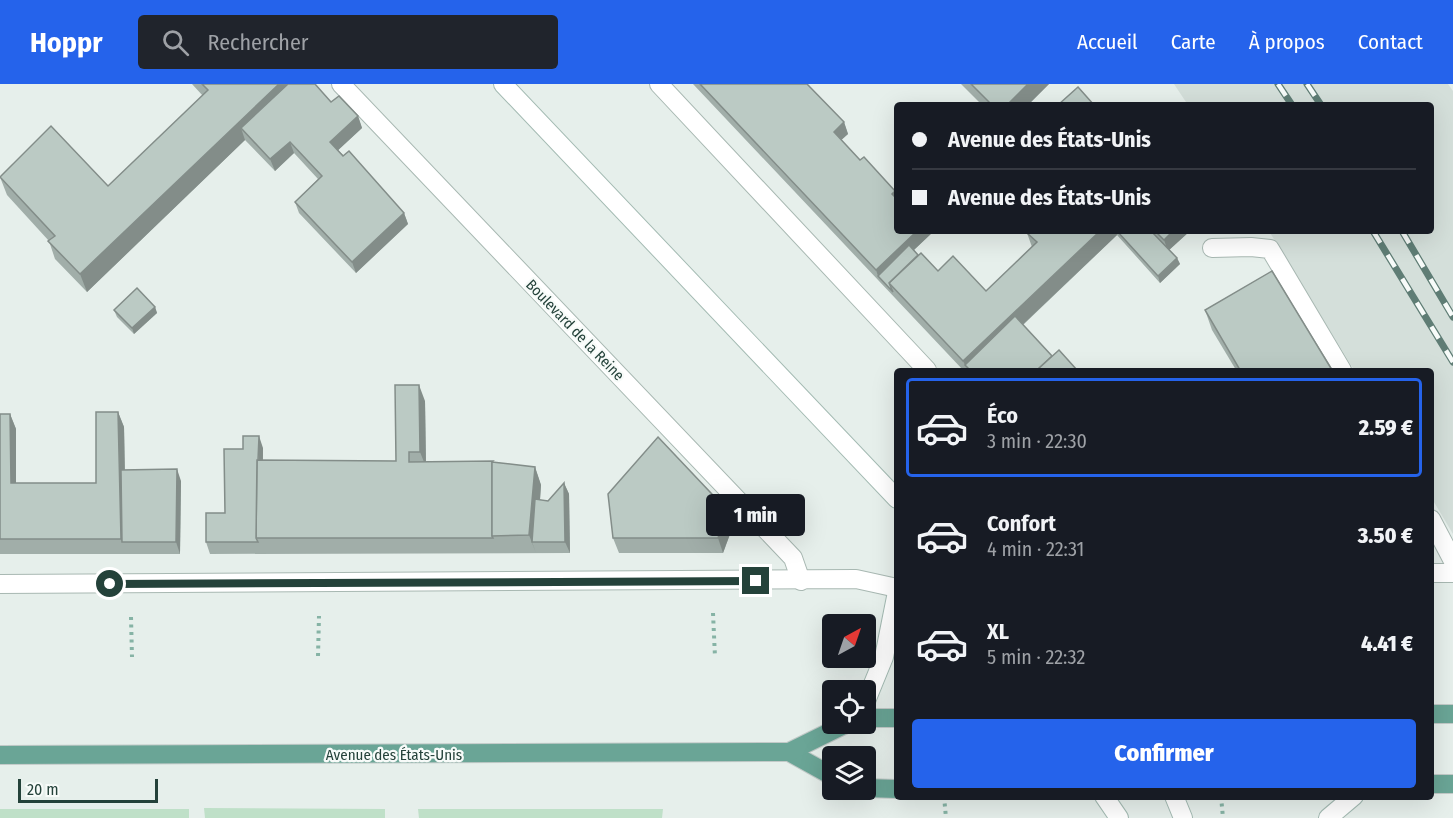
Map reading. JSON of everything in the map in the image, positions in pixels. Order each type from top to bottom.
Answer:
[{"type":"main road","points":[[1434,714],[1453,714]]},
{"type":"main road","points":[[876,718],[894,718]]},
{"type":"main road","name":"Avenue des États-Unis","points":[[0,755],[789,752],[826,734]]},
{"type":"main road","name":"Avenue des États-Unis","points":[[789,752],[822,770]]},
{"type":"main road","points":[[1434,784],[1453,784]]},
{"type":"main road","points":[[876,789],[894,789]]},
{"type":"street","name":"Boulevard de la Reine","points":[[341,84],[793,558],[801,581]]},
{"type":"street","points":[[503,84],[894,496]]},
{"type":"street","points":[[659,84],[925,368]]},
{"type":"street","points":[[1212,248],[1270,249],[1341,368]]},
{"type":"street","points":[[1434,525],[1453,561]]},
{"type":"street","points":[[1434,573],[1453,573]]},
{"type":"street","points":[[0,584],[856,579],[894,589]]},
{"type":"street","points":[[875,680],[884,657],[894,605]]},
{"type":"street","points":[[1107,800],[1119,818]]},
{"type":"street","points":[[1176,800],[1183,818]]},
{"type":"street","points":[[1328,818],[1349,800]]},
{"type":"path","points":[[712,581],[715,657]]},
{"type":"path","points":[[318,656],[320,583]]},
{"type":"path","points":[[131,584],[132,657]]},
{"type":"path","points":[[944,800],[946,818]]},
{"type":"path","points":[[1221,800],[1222,818]]},
{"type":"shaded area","points":[[1174,84],[1448,84],[1453,91],[1453,534],[1434,502],[1434,368],[1353,368],[1271,234],[1434,234],[1434,102],[1186,102]]},
{"type":"green space","points":[[204,808],[385,809],[385,818],[205,818]]},
{"type":"green space","points":[[0,809],[189,809],[189,818],[0,818]]},
{"type":"green space","points":[[418,809],[663,809],[662,818],[419,818]]},
{"type":"building","points":[[202,84],[279,84],[80,274],[48,241],[55,236],[0,177],[51,126],[108,186],[208,90]]},
{"type":"building","points":[[288,84],[315,84],[331,102],[339,96],[358,116],[330,142],[343,156],[349,151],[404,213],[352,262],[295,202],[322,176],[290,142],[270,159],[241,128]]},
{"type":"building","points":[[700,84],[807,84],[844,122],[834,132],[860,160],[864,157],[894,190],[892,194],[894,196],[894,234],[914,234],[876,270]]},
{"type":"building","points":[[971,84],[1028,84],[1010,102],[989,102]]},
{"type":"building","points":[[1078,87],[1091,102],[1061,102]]},
{"type":"building","points":[[1028,234],[1097,234],[963,361],[889,283],[921,253],[938,271],[953,256],[986,291],[1037,242]]},
{"type":"building","points":[[1120,234],[1154,234],[1177,258],[1158,276]]},
{"type":"building","points":[[1158,234],[1170,234],[1164,240]]},
{"type":"building","points":[[909,245],[918,255],[889,283],[893,292],[878,276]]},
{"type":"building","points":[[1272,271],[1331,368],[1239,368],[1205,310]]},
{"type":"building","points":[[137,288],[155,307],[132,328],[114,310]]},
{"type":"building","points":[[1015,316],[1052,356],[1039,368],[968,368],[965,365]]},
{"type":"building","points":[[1059,350],[1075,368],[1039,368]]},
{"type":"building","points":[[395,385],[419,385],[420,452],[409,452],[409,462],[493,461],[493,538],[256,538],[257,460],[396,461]]},
{"type":"building","points":[[96,412],[118,412],[121,539],[0,539],[0,414],[10,414],[11,483],[96,483]]},
{"type":"building","points":[[243,436],[259,436],[256,538],[258,542],[206,542],[206,513],[225,513],[224,449],[243,449]]},
{"type":"building","points":[[658,437],[727,510],[718,538],[613,538],[608,494]]},
{"type":"building","points":[[492,462],[535,467],[529,535],[492,536]]},
{"type":"building","points":[[177,469],[176,542],[122,542],[121,470]]},
{"type":"building","points":[[564,483],[565,542],[532,542],[535,499],[548,501]]},
{"type":"railway","points":[[1278,84],[1290,102]]},
{"type":"railway","points":[[1307,84],[1319,102]]},
{"type":"railway","points":[[1375,234],[1453,362]]},
{"type":"railway","points":[[1404,234],[1453,317]]},
{"type":"route","points":[[110,584],[756,581]]}]
